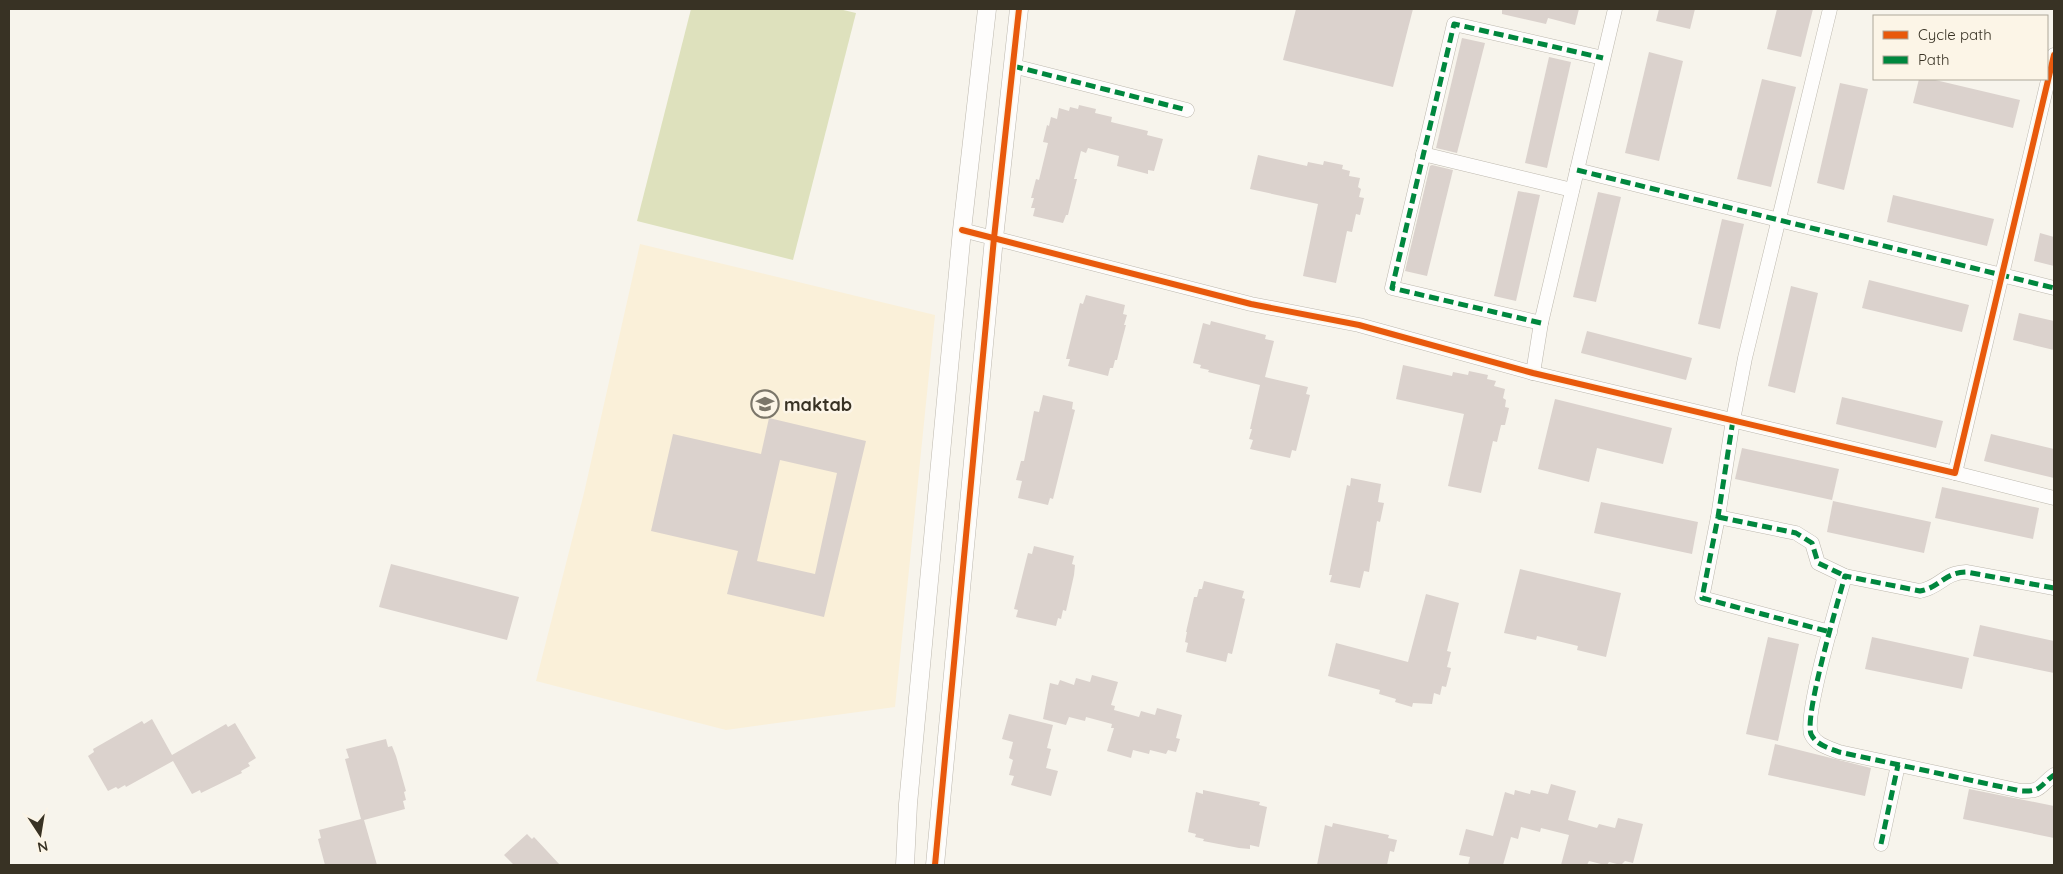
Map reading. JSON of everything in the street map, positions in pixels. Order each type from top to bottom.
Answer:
[{"type":"street","points":[[905,865],[908,804],[962,230],[987,9]]},
{"type":"street","points":[[936,865],[994,238],[1019,9]]},
{"type":"street","points":[[1532,373],[1541,323],[1615,9]]},
{"type":"street","points":[[1830,9],[1778,220],[1732,420],[1718,517],[1702,598],[1830,632]]},
{"type":"street","points":[[1541,323],[1392,288],[1423,154],[1454,24],[1603,58]]},
{"type":"street","points":[[2048,80],[2054,55]]},
{"type":"street","points":[[1013,66],[1187,110]]},
{"type":"street","points":[[1955,473],[2048,80]]},
{"type":"street","points":[[1423,154],[1572,190]]},
{"type":"street","points":[[1577,170],[2054,288]]},
{"type":"street","points":[[962,230],[1251,304],[1359,325],[1532,373],[2054,498]]},
{"type":"street","points":[[1718,517],[1796,533],[1812,544],[1818,563],[1845,576],[1920,591],[1929,589],[1953,572],[1966,572],[2054,588]]},
{"type":"street","points":[[1845,576],[1811,716],[1810,732],[1815,740],[1839,752],[2021,790],[2033,791],[2042,788],[2054,775]]},
{"type":"street","points":[[1881,844],[1898,765]]},
{"type":"shaded area","name":"maktab","points":[[640,244],[935,315],[895,707],[726,730],[536,681],[584,493]]},
{"type":"green space","points":[[691,9],[839,9],[856,13],[793,260],[637,221]]},
{"type":"building","points":[[1296,9],[1413,9],[1393,87],[1283,60]]},
{"type":"building","points":[[1502,9],[1579,9],[1575,25],[1548,18],[1546,24],[1502,14]]},
{"type":"building","points":[[1659,9],[1695,9],[1690,29],[1656,21]]},
{"type":"building","points":[[1777,9],[1813,9],[1801,57],[1767,49]]},
{"type":"building","points":[[1462,38],[1485,43],[1457,153],[1436,148]]},
{"type":"building","points":[[1649,52],[1683,61],[1659,161],[1625,153]]},
{"type":"building","points":[[1549,57],[1571,62],[1547,168],[1525,163]]},
{"type":"building","points":[[1762,79],[1796,87],[1771,187],[1737,179]]},
{"type":"building","points":[[1919,80],[1935,80],[2020,100],[2013,128],[1913,103]]},
{"type":"building","points":[[1840,83],[1868,89],[1844,190],[1817,183]]},
{"type":"building","points":[[1079,105],[1096,109],[1095,113],[1112,117],[1111,122],[1148,131],[1147,135],[1163,139],[1154,171],[1148,170],[1148,174],[1117,166],[1119,156],[1088,148],[1086,153],[1081,151],[1074,179],[1077,179],[1068,215],[1066,215],[1063,223],[1033,216],[1035,208],[1031,208],[1034,198],[1031,198],[1036,179],[1039,180],[1048,143],[1043,142],[1047,125],[1049,126],[1051,117],[1057,119],[1059,108],[1069,111],[1070,107],[1078,109]]},
{"type":"building","points":[[1258,155],[1307,166],[1308,162],[1323,165],[1324,161],[1343,165],[1342,169],[1350,171],[1349,176],[1360,178],[1358,187],[1361,189],[1359,197],[1364,198],[1360,215],[1356,214],[1352,232],[1347,231],[1336,283],[1303,276],[1318,204],[1250,189]]},
{"type":"building","points":[[1430,166],[1453,170],[1427,276],[1405,271]]},
{"type":"building","points":[[1518,191],[1540,195],[1516,301],[1494,296]]},
{"type":"building","points":[[1598,192],[1621,197],[1596,302],[1573,297]]},
{"type":"building","points":[[1893,195],[1994,219],[1987,246],[1887,222]]},
{"type":"building","points":[[1722,219],[1744,224],[1720,329],[1698,324]]},
{"type":"building","points":[[2040,233],[2054,237],[2054,266],[2034,261]]},
{"type":"building","points":[[1869,280],[1969,305],[1962,332],[1862,308]]},
{"type":"building","points":[[1791,286],[1818,293],[1795,393],[1768,386]]},
{"type":"building","points":[[1086,295],[1125,305],[1123,314],[1127,315],[1124,325],[1126,325],[1117,360],[1115,360],[1113,368],[1110,368],[1108,376],[1068,366],[1070,359],[1066,359],[1080,303],[1083,304]]},
{"type":"building","points":[[2019,313],[2054,321],[2054,350],[2013,340]]},
{"type":"building","points":[[1211,321],[1266,335],[1265,339],[1274,341],[1265,377],[1308,387],[1306,394],[1310,395],[1296,451],[1292,450],[1290,458],[1250,449],[1253,440],[1249,439],[1252,429],[1250,429],[1260,385],[1208,372],[1209,370],[1200,368],[1201,365],[1193,363],[1203,323],[1210,325]]},
{"type":"building","points":[[1587,331],[1692,358],[1686,380],[1581,353]]},
{"type":"building","points":[[1403,365],[1452,376],[1453,372],[1468,375],[1469,371],[1488,375],[1487,379],[1496,381],[1494,386],[1505,389],[1503,398],[1506,400],[1505,407],[1509,408],[1505,425],[1501,425],[1497,442],[1493,441],[1481,493],[1448,486],[1464,414],[1396,399]]},
{"type":"building","points":[[1043,395],[1073,402],[1072,409],[1075,410],[1053,499],[1050,498],[1048,505],[1018,498],[1022,481],[1016,480],[1021,461],[1024,461],[1034,411],[1039,412]]},
{"type":"building","points":[[1842,397],[1943,421],[1936,448],[1836,424]]},
{"type":"building","points":[[1555,399],[1672,428],[1663,464],[1597,448],[1589,482],[1538,469]]},
{"type":"building","points":[[769,418],[866,441],[824,617],[727,594],[738,551],[651,531],[673,434],[761,454]],"holes":[[[780,460],[837,473],[815,574],[757,561]]]},
{"type":"building","points":[[1991,434],[2054,449],[2054,478],[1984,461]]},
{"type":"building","points":[[1742,448],[1839,469],[1832,500],[1735,479]]},
{"type":"building","points":[[1351,478],[1381,484],[1378,502],[1384,503],[1380,522],[1377,521],[1369,572],[1364,571],[1360,588],[1330,582],[1332,575],[1329,575],[1347,485],[1350,486]]},
{"type":"building","points":[[1942,487],[2039,508],[2033,539],[1935,518]]},
{"type":"building","points":[[1833,501],[1931,522],[1924,553],[1827,532]]},
{"type":"building","points":[[1601,502],[1698,522],[1692,554],[1594,533]]},
{"type":"building","points":[[1034,546],[1074,556],[1072,564],[1075,565],[1074,575],[1066,611],[1063,610],[1061,619],[1058,618],[1056,626],[1016,617],[1018,610],[1014,609],[1028,553],[1032,554]]},
{"type":"building","points":[[391,564],[519,597],[507,640],[379,607]]},
{"type":"building","points":[[1520,569],[1621,593],[1606,657],[1577,650],[1578,646],[1537,636],[1536,640],[1504,633]]},
{"type":"building","points":[[1204,581],[1244,591],[1242,598],[1245,599],[1232,654],[1228,653],[1226,662],[1186,652],[1188,643],[1185,642],[1186,632],[1194,597],[1197,597],[1199,589],[1202,589]]},
{"type":"building","points":[[1426,594],[1459,603],[1447,651],[1451,652],[1447,667],[1451,668],[1446,687],[1442,686],[1440,695],[1434,693],[1432,704],[1413,703],[1412,707],[1395,702],[1396,699],[1379,694],[1380,690],[1328,676],[1336,643],[1408,662]]},
{"type":"building","points":[[1980,625],[2054,641],[2054,673],[1973,656]]},
{"type":"building","points":[[1768,637],[1799,644],[1778,741],[1746,734]]},
{"type":"building","points":[[1872,637],[1969,658],[1962,689],[1865,669]]},
{"type":"building","points":[[1092,675],[1118,682],[1111,705],[1115,706],[1114,710],[1139,717],[1141,711],[1155,715],[1157,708],[1182,715],[1176,738],[1180,739],[1176,752],[1168,750],[1166,754],[1150,750],[1149,754],[1133,750],[1131,758],[1107,751],[1114,728],[1111,728],[1112,724],[1086,717],[1085,721],[1069,717],[1066,725],[1043,719],[1050,683],[1058,685],[1060,680],[1074,685],[1076,678],[1090,682]]},
{"type":"building","points":[[1009,714],[1053,725],[1047,748],[1051,749],[1046,768],[1058,771],[1051,796],[1011,785],[1014,776],[1009,775],[1013,760],[1009,758],[1013,742],[1002,739]]},
{"type":"building","points":[[152,719],[172,755],[226,724],[228,727],[235,723],[256,758],[248,763],[250,766],[241,771],[242,773],[201,793],[200,790],[192,794],[173,761],[126,787],[125,785],[118,789],[116,787],[108,791],[88,756],[94,752],[93,749],[142,721],[144,724]]},
{"type":"building","points":[[386,739],[388,747],[392,746],[396,756],[406,791],[404,792],[406,800],[403,801],[405,809],[364,820],[377,865],[325,865],[318,839],[321,838],[319,830],[361,819],[345,759],[349,758],[346,749]]},
{"type":"building","points":[[1775,744],[1871,768],[1865,796],[1768,775]]},
{"type":"building","points":[[1551,784],[1576,791],[1568,820],[1597,828],[1599,824],[1615,828],[1618,818],[1643,824],[1633,863],[1625,861],[1621,865],[1609,862],[1605,865],[1589,861],[1587,865],[1561,865],[1569,835],[1541,828],[1540,832],[1521,827],[1518,839],[1511,837],[1503,865],[1468,865],[1470,857],[1459,855],[1466,829],[1493,836],[1505,792],[1514,795],[1515,790],[1530,794],[1531,790],[1548,794]]},
{"type":"building","points":[[1969,789],[2054,806],[2054,838],[1963,819]]},
{"type":"building","points":[[1203,790],[1260,802],[1259,805],[1267,807],[1259,847],[1250,845],[1250,849],[1239,848],[1203,841],[1204,839],[1195,837],[1196,834],[1188,832],[1196,792],[1203,794]]},
{"type":"building","points":[[1333,823],[1389,835],[1388,838],[1397,840],[1394,852],[1390,851],[1387,865],[1317,865],[1325,825],[1332,827]]},
{"type":"building","points":[[527,834],[532,839],[534,837],[560,865],[514,865],[504,855]]},
{"type":"marked path","points":[[1541,323],[1392,288],[1454,24],[1603,58]]},
{"type":"marked path","points":[[1013,66],[1187,110]]},
{"type":"marked path","points":[[1577,170],[2054,288]]},
{"type":"marked path","points":[[1733,420],[1718,517],[1702,598],[1830,632]]},
{"type":"marked path","points":[[1718,517],[1796,533],[1812,543],[1818,563],[1845,576]]},
{"type":"marked path","points":[[2054,588],[1966,572],[1947,577],[1933,586],[1920,591],[1845,576],[1817,683],[1810,723],[1813,738],[1823,746],[1839,752],[2021,791],[2040,788],[2054,775]]},
{"type":"marked path","points":[[1881,844],[1898,765]]},
{"type":"cycle path","points":[[935,865],[994,238],[1019,9]]},
{"type":"cycle path","points":[[962,230],[1251,304],[1359,325],[1533,373],[1955,473],[2054,55]]},
{"type":"place","name":"maktab","points":[[765,404]]}]
